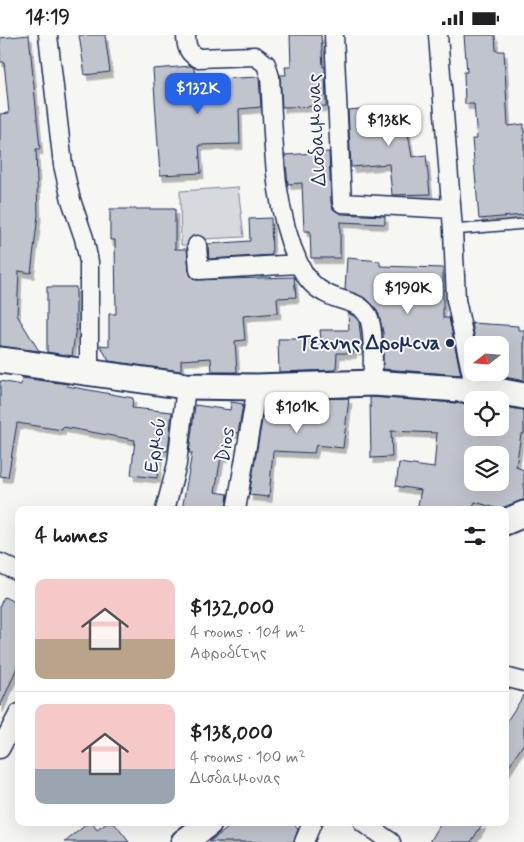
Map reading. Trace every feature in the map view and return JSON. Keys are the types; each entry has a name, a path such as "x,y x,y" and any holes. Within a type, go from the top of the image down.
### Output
{"main road":[{"path":"0,360 186,386 257,387 373,383 503,392 524,396"},
{"path":"509,520 524,514"},
{"path":"184,842 205,826"}],"street":[{"path":"48,35 63,165 89,262 89,372"},
{"path":"186,35 187,47 198,58 255,55 266,64 269,70 276,183 284,223 299,264 308,279 318,289 328,295 354,303 366,314 371,327 373,383"},
{"name":"Δισδαιμονας","path":"334,35 342,203 451,209"},
{"path":"438,35 453,230 456,300 475,390"},
{"path":"197,245 199,270 299,264"},
{"name":"Ερμού","path":"166,506 177,463 186,386"},
{"name":"Dios","path":"237,506 257,387"},
{"path":"0,563 15,570"},
{"path":"509,678 524,682"},
{"path":"0,749 15,721"},
{"path":"304,842 311,826"},
{"path":"368,826 391,842"}],"lane":[{"path":"453,230 524,224"}],"shaded area":[{"path":"238,187 244,237 202,239 202,245 181,245 180,191"}],"building":[{"path":"29,35 40,149 36,149 38,215 31,273 19,271 17,315 39,351 0,346 0,114 9,113 4,62 0,62 0,38"},
{"path":"79,35 105,35 110,72 85,75"},
{"path":"290,35 321,35 323,67 325,67 326,106 282,107 280,75 286,75 285,67 291,67"},
{"path":"464,35 495,35 496,51 504,51 508,126 524,124 524,215 479,219 472,139 477,139 474,104 465,104 464,72 467,72"},
{"path":"191,66 194,68 195,80 259,77 261,107 239,109 240,144 199,145 201,173 160,175 153,69"},
{"path":"415,105 419,125 407,127 412,157 426,155 430,194 392,195 389,164 351,167 348,110 375,108 375,113"},
{"path":"329,152 331,203 333,209 341,214 385,216 385,224 340,222 340,258 311,258 310,231 304,231 302,183 288,184 285,155"},
{"path":"110,209 175,209 175,249 187,249 189,271 195,280 294,277 296,297 277,298 278,313 243,316 245,340 235,341 237,372 212,372 211,358 181,360 181,371 109,361 100,345 109,346 109,314 116,314 115,240 110,240"},
{"path":"271,218 272,255 209,259 208,244 250,241 249,219"},
{"path":"347,258 380,261 380,266 443,268 443,318 449,318 461,375 383,369 383,332 379,315 375,307 367,299 345,290"},
{"path":"47,287 76,287 76,327 72,356 47,352"},
{"path":"348,313 359,322 362,350 354,349 353,353 337,353 336,370 279,372 278,339 321,339 320,330 349,330"},
{"path":"472,323 518,326 518,330 524,330 524,381 509,378 509,336 474,336"},
{"path":"22,378 68,384 67,386 133,398 132,408 172,412 168,451 160,450 157,478 131,475 135,440 63,427 62,430 17,423 8,477 0,476 0,381 21,385"},
{"path":"370,397 464,403 464,436 509,436 509,408 524,410 524,434 521,434 516,467 524,470 524,500 507,506 489,506 475,502 474,506 418,506 421,490 396,486 399,463 434,468 437,433 391,431 392,457 371,458"},
{"path":"349,398 343,448 316,445 314,453 273,451 269,497 249,495 265,403 311,406 311,399"},
{"path":"231,402 243,404 238,433 228,432 224,457 221,457 215,492 228,494 226,506 183,506 192,453 189,453 195,405 230,410"},
{"path":"4,597 15,602 15,672 0,707 0,605"},
{"path":"524,695 524,743 509,767 509,718"},
{"path":"84,826 94,826 97,830 103,826 116,826 129,842 65,842"},
{"path":"231,826 295,826 298,829 294,842 209,842"},
{"path":"439,826 481,826 471,842 430,842"}],"place":[{"name":"Τεχνης Δρομcνa","path":"450,343"}]}
